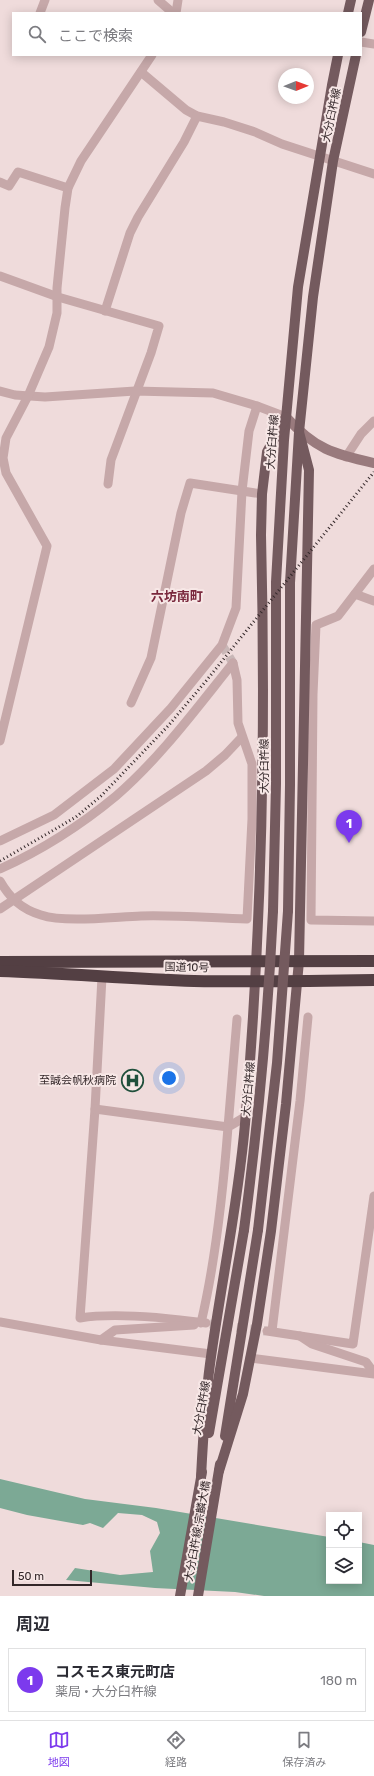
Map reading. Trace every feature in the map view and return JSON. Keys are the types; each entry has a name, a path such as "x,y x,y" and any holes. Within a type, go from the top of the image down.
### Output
{"highway":[{"name":"国道10号","path":"0,962 374,961"},
{"name":"国道10号","path":"0,971 46,972 102,977 196,981 296,982 374,980"}],"main road":[{"path":"348,12 351,0"},
{"path":"362,28 369,0"},
{"name":"大分臼杵線","path":"201,1477 244,1230 255,1148 273,911 276,784 276,582 286,417 298,287 338,56"},
{"name":"大分臼杵線","path":"219,1470 258,1230 277,1063 288,911 290,785 290,584 299,432 313,297 333,161 356,56"},
{"path":"201,1477 211,1359 232,1230 245,1117 256,981 263,796 262,494 267,452 286,417"},
{"path":"219,1470 243,1394 271,1231 286,1104 299,961 310,686 309,470 299,432"},
{"name":"大分臼杵線;宗麟大橋","path":"198,1596 219,1470"},
{"name":"大分臼杵線;宗麟大橋","path":"180,1596 201,1477"}],"street":[{"path":"40,12 45,0"},
{"path":"158,0 172,12"},
{"path":"176,12 178,0"},
{"path":"362,42 374,44"},
{"path":"0,741 47,546 6,473 3,458 6,438 28,396 49,347 57,313 59,274 68,188 81,161 151,56"},
{"path":"141,72 186,110 197,116 224,122 255,132 282,144 374,174"},
{"path":"105,311 130,233 138,217 184,142 197,116"},
{"path":"0,182 9,186 18,172 68,188"},
{"path":"0,276 58,297 159,326 151,353 110,460 108,484"},
{"path":"0,391 15,395 45,397 136,392 213,393 257,406 286,417 299,432 325,450 346,457 374,463"},
{"path":"0,841 54,815 114,769 171,708 222,645 236,608 242,491 249,432 257,406"},
{"path":"346,457 361,434 374,421"},
{"path":"132,703 151,658 181,513 190,483 262,494"},
{"path":"374,570 338,616 316,625 310,686 311,920 374,921"},
{"path":"355,594 374,602"},
{"path":"0,869 59,837 116,796 155,757 233,664 237,680 238,723 252,764 253,785 247,919 143,916 56,918 30,912 13,901 0,881"},
{"path":"0,909 206,771 225,755 242,736"},
{"path":"101,1340 115,1330 206,1323 100,1314 80,1318 95,1110 102,977"},
{"path":"308,1017 299,1108 269,1331 353,1344 374,1196"},
{"path":"201,1323 209,1289 223,1188 237,1019"},
{"path":"286,1104 299,1108"},
{"path":"95,1110 228,1128 245,1117"},
{"path":"0,1322 211,1359"},
{"path":"299,1335 312,1344 366,1362 374,1374"},
{"path":"249,1363 374,1374"}],"shaded area":[{"path":"0,1479 85,1499 156,1508 326,1536 326,1584 362,1584 362,1543 374,1545 374,1596 264,1596 235,1592 155,1588 66,1580 75,1568 120,1575 153,1572 150,1551 160,1533 157,1522 142,1515 118,1513 103,1528 90,1523 83,1525 27,1515 0,1508"}],"tunnel":[{"path":"222,645 233,663"},
{"path":"210,1324 266,1331"}],"railway":[{"path":"0,861 76,817 101,796 168,726 206,681 374,472"}],"place":[{"name":"コスモス東元町店","path":"349,843"},
{"name":"至誠会帆秋病院","path":"132,1080"}],"district":[{"name":"六坊南町","path":"177,596"}]}
